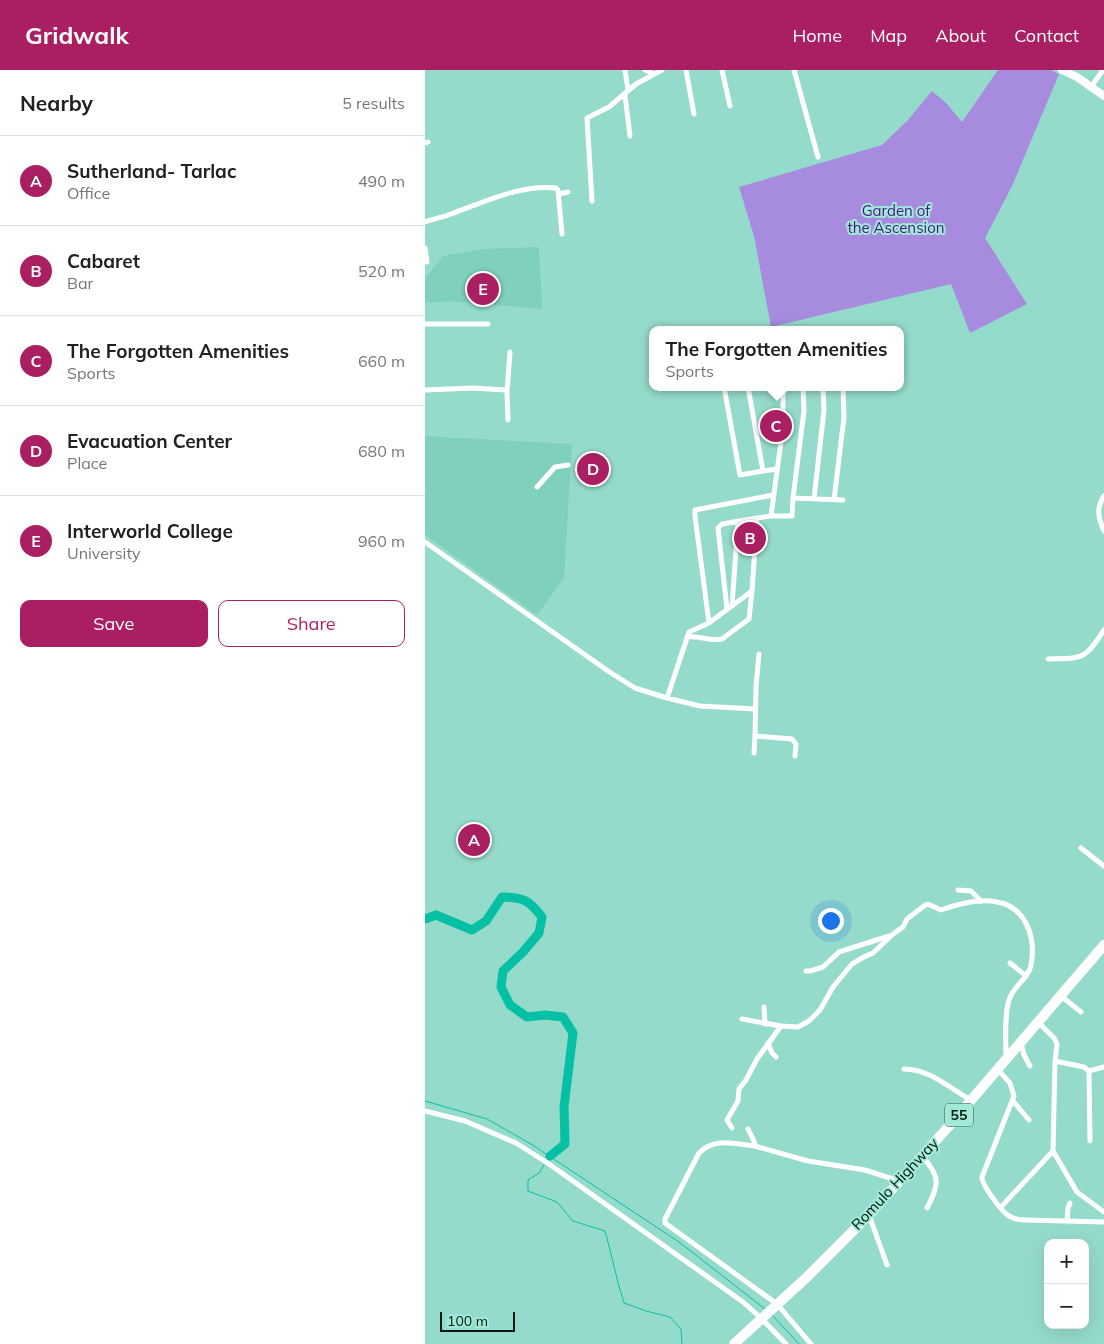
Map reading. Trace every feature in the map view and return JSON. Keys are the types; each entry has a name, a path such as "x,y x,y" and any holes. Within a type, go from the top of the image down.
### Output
{"highway":[{"name":"Romulo Highway","path":"734,1344 806,1278 869,1215 998,1070 1006,1058 1104,945"}],"street":[{"path":"625,70 630,136"},
{"path":"645,70 654,74"},
{"path":"592,201 587,118 609,107 627,92 663,70"},
{"path":"686,70 693,114"},
{"path":"722,70 730,106"},
{"path":"794,70 818,157"},
{"path":"1063,70 1104,96"},
{"path":"1091,87 1103,70"},
{"path":"425,222 491,200 532,189 556,188 559,194 562,234"},
{"path":"559,194 569,192"},
{"path":"425,248 427,262"},
{"path":"425,324 488,324"},
{"path":"508,420 509,352"},
{"path":"425,390 473,388 507,392"},
{"path":"725,391 740,475 777,469"},
{"path":"749,391 763,471"},
{"path":"771,516 783,427 783,391"},
{"path":"729,607 718,528 722,524 738,521 771,516 792,516 804,410 803,391"},
{"path":"814,499 824,410 823,391"},
{"path":"834,500 844,417 843,391"},
{"path":"537,487 555,466 568,466"},
{"path":"709,623 695,510 773,494"},
{"path":"1104,496 1098,509 1099,519 1104,531"},
{"path":"793,498 843,500"},
{"path":"687,637 700,636 721,640 748,620 750,616 757,518"},
{"path":"729,607 738,521"},
{"path":"425,542 635,688 700,706 755,709"},
{"path":"667,698 690,631 709,623 752,591"},
{"path":"700,636 702,627"},
{"path":"1048,659 1081,657 1089,651 1104,630"},
{"path":"753,753 759,654"},
{"path":"755,736 792,739 796,744 795,756"},
{"path":"1081,848 1104,866"},
{"path":"958,890 971,891 981,902"},
{"path":"742,1019 765,1024 798,1027 809,1021 820,1010 833,987 853,964 873,953 903,927 907,919 924,906 930,904 941,910 956,905 998,902 1009,906 1021,915 1028,926 1033,945 1031,967 1015,988 1008,1002 1006,1058"},
{"path":"807,971 823,967 839,952 892,935"},
{"path":"1010,963 1025,976"},
{"path":"1060,995 1081,1012"},
{"path":"764,1007 765,1024"},
{"path":"1037,1022 1056,1041 1053,1151 1077,1192 1104,1212"},
{"path":"732,1128 727,1120 738,1100 739,1089 750,1074 757,1059 781,1026"},
{"path":"1021,1042 1024,1055 1030,1066"},
{"path":"769,1043 776,1057"},
{"path":"1055,1061 1084,1067 1089,1071"},
{"path":"1089,1071 1104,1067"},
{"path":"904,1069 923,1071 971,1101"},
{"path":"998,1070 1010,1083 1013,1090 1013,1101 982,1181 1007,1215 1014,1218 1067,1222 1104,1222"},
{"path":"1089,1071 1090,1141"},
{"path":"1013,1101 1029,1120"},
{"path":"425,1111 465,1121 504,1137 549,1164 743,1302 762,1317 786,1344"},
{"path":"748,1128 755,1146"},
{"path":"811,1344 776,1305 665,1223 665,1219 699,1153 711,1144 718,1142 755,1146 807,1161 865,1170 899,1181"},
{"path":"1001,1207 1053,1151"},
{"path":"922,1156 932,1168 936,1176 937,1185 927,1208"},
{"path":"1067,1222 1070,1203"},
{"path":"869,1215 887,1265"}],"shaded area":[{"path":"539,247 542,309 449,301 425,303 425,278 443,256 482,249"},
{"path":"425,436 572,444 564,578 537,615 425,535"}],"green space":[{"name":"Garden of the Ascension","path":"998,70 1051,70 1059,74 1012,186 985,238 1027,304 970,333 951,284 771,326 754,236 739,187 882,145 908,120 932,91 946,103 962,122"}],"waterway":[{"path":"425,919 436,915 472,930 486,921 502,897 525,901 542,917 539,933 503,971 501,987 510,1005 527,1017 545,1015 563,1017 573,1033 564,1107 565,1144 550,1156"},
{"path":"425,1101 487,1119 531,1144 679,1242 765,1309"},
{"path":"544,1165 539,1173 528,1180 528,1191 557,1202 573,1221 605,1231 624,1303 670,1317 681,1329 682,1344"},
{"path":"772,1315 799,1344"}],"place":[{"name":"Interworld College","path":"483,289"},
{"name":"The Forgotten Amenities","path":"776,426"},
{"name":"Evacuation Center","path":"593,469"},
{"name":"Cabaret","path":"750,538"},
{"name":"Sutherland- Tarlac","path":"474,840"}]}
